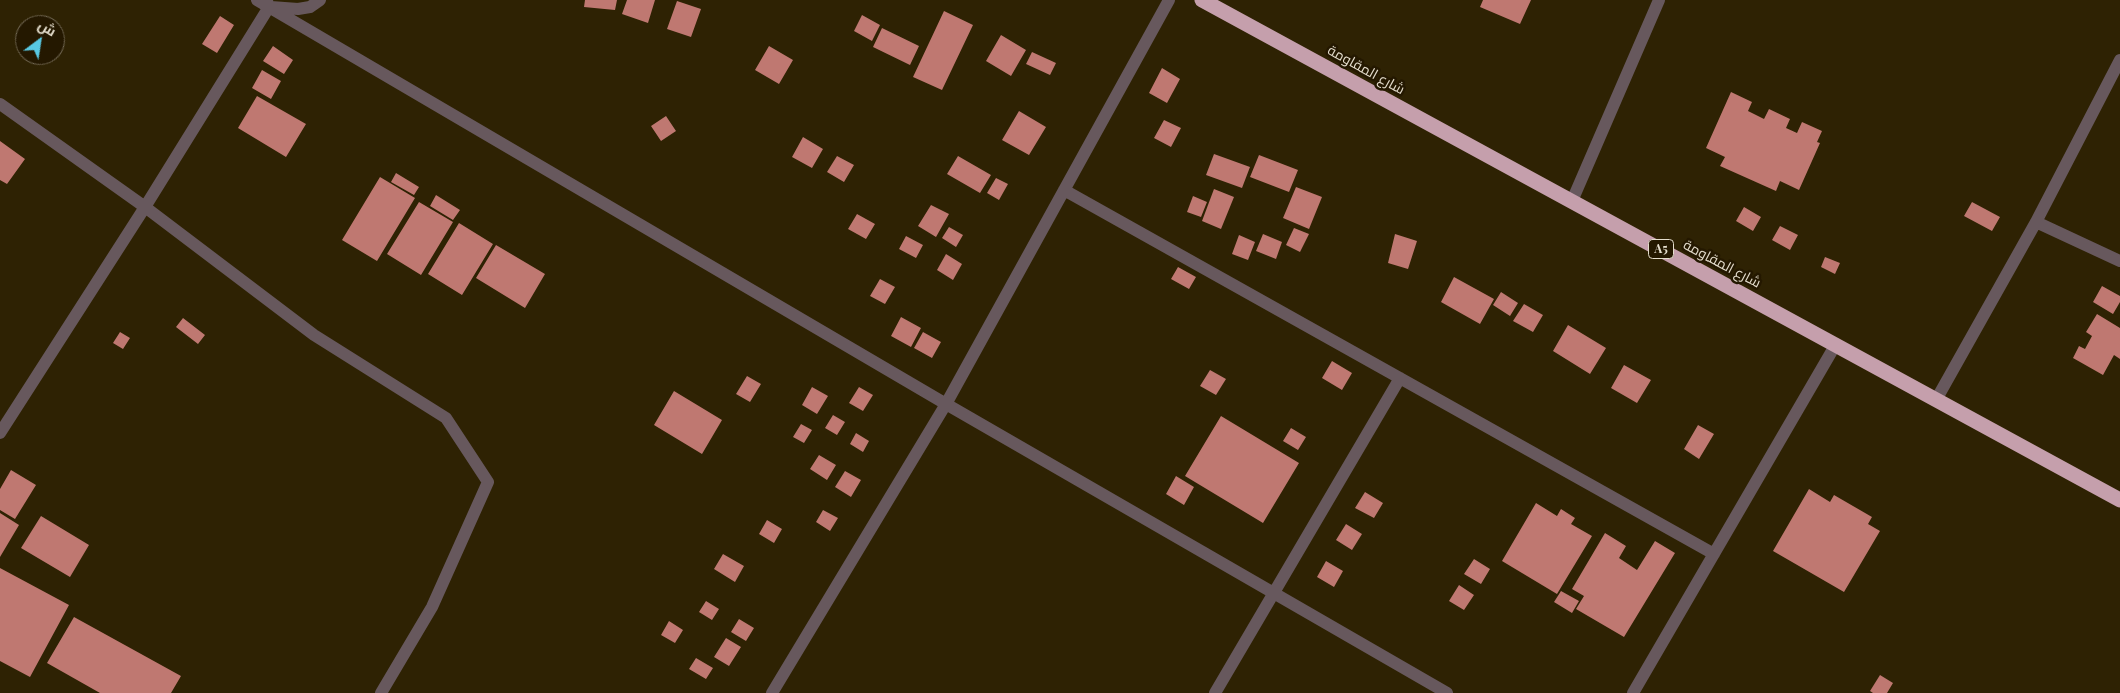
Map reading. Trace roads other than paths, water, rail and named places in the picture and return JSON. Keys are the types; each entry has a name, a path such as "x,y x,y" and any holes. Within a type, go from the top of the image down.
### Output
{"highway":[{"name":"شارع المقاومة","path":"1202,0 2120,500"}],"street":[{"path":"257,0 298,9 310,8 320,0"},
{"path":"772,693 946,404 1169,0"},
{"path":"1572,201 1659,0"},
{"path":"0,433 145,207 268,3"},
{"path":"268,3 946,404 1447,693"},
{"path":"1936,400 2036,222 2120,60"},
{"path":"0,104 145,207 314,335 446,418 488,482 432,607 381,693"},
{"path":"1064,190 1714,554"},
{"path":"2036,222 2120,261"},
{"path":"1633,693 1836,344"},
{"path":"1215,693 1275,594 1400,378"}]}
